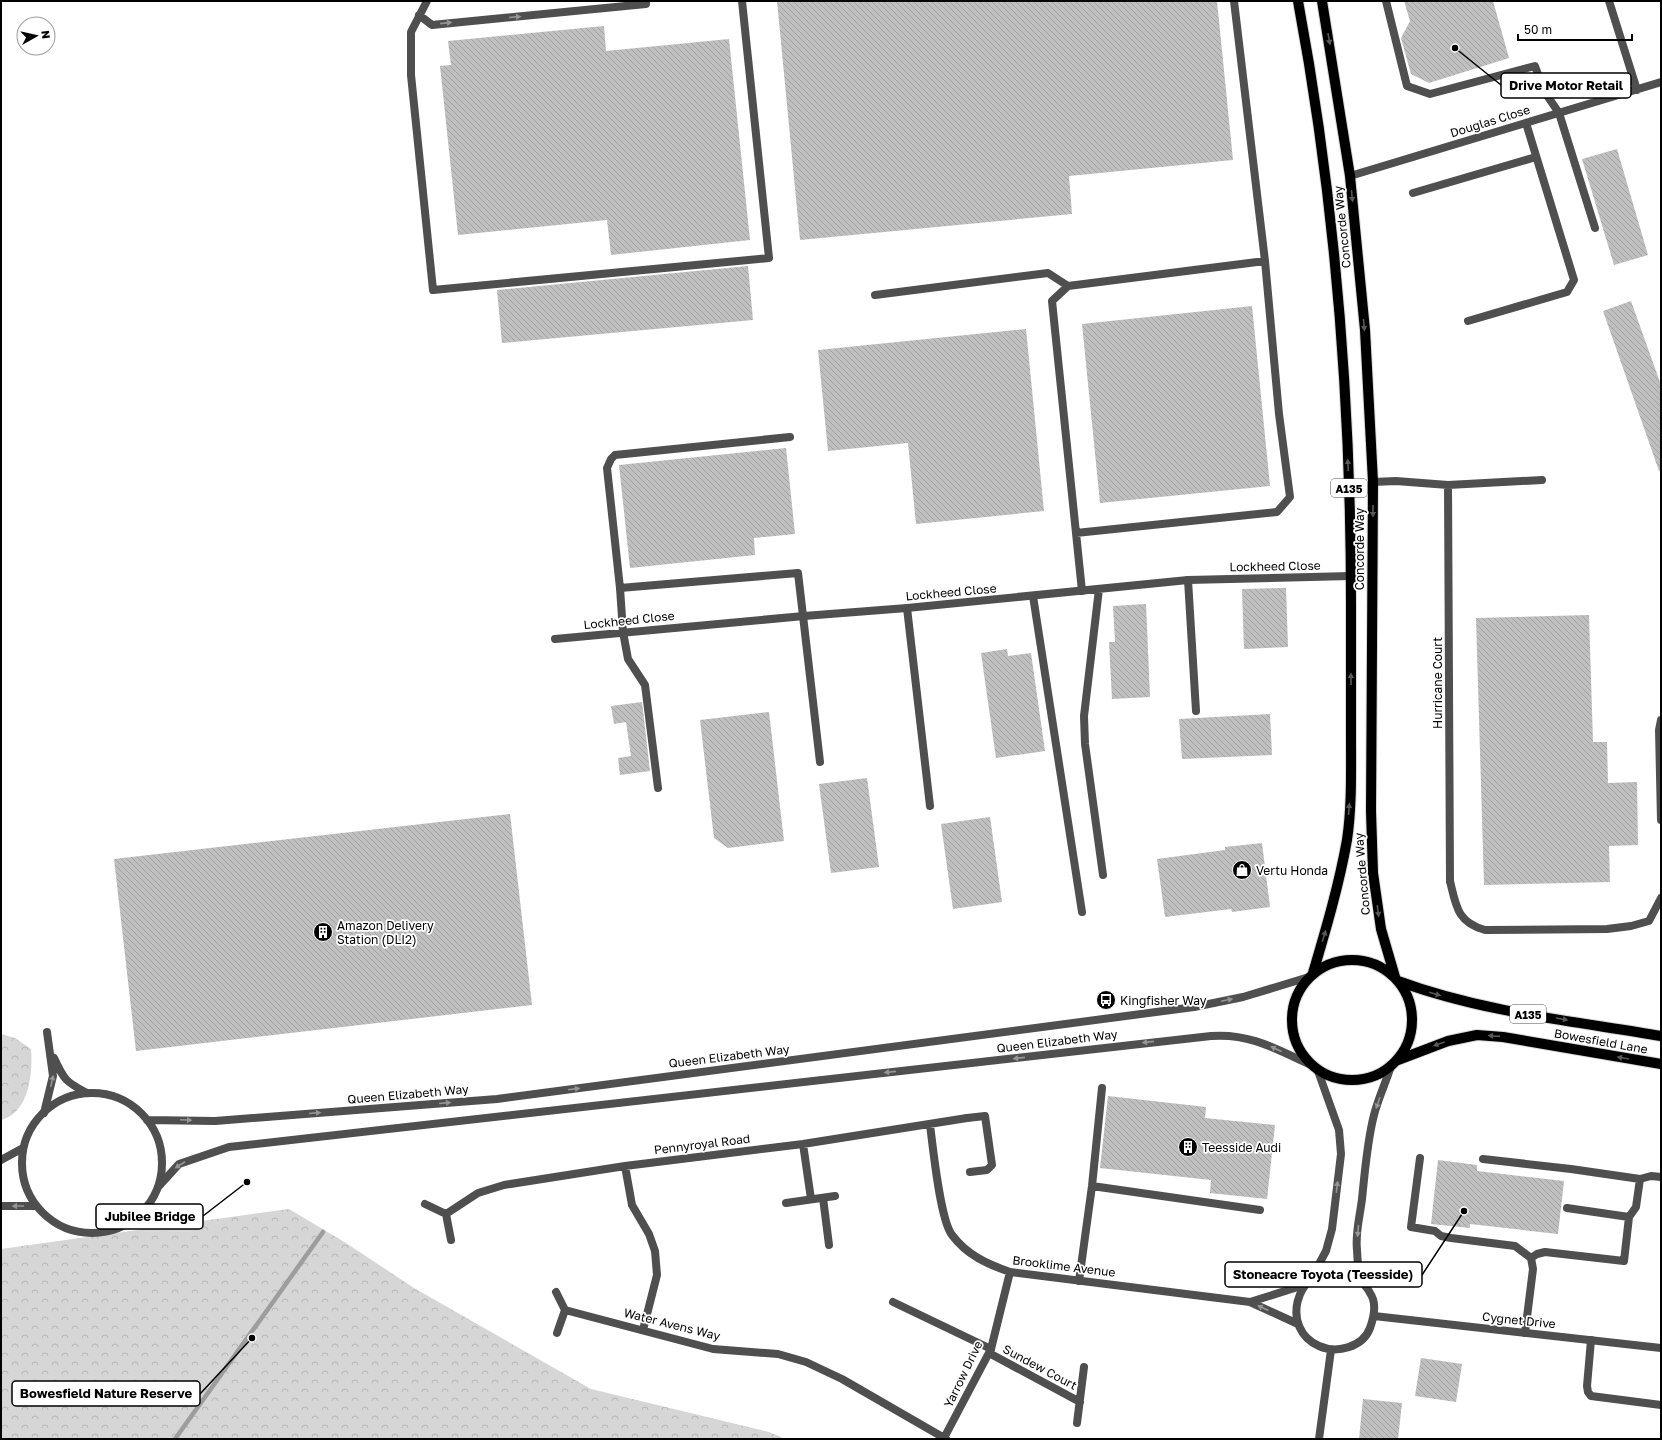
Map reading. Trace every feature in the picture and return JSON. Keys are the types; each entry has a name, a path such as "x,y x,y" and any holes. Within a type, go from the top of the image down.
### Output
{"main road":[{"name":"Concorde Way","path":"1298,1 1307,48 1326,183 1340,334 1349,484 1351,576 1351,781 1347,838 1335,899 1311,975"},
{"name":"Concorde Way","path":"1322,1 1350,176 1365,330 1373,482 1371,791 1373,873 1381,930 1396,979"},
{"name":"A135","path":"1362,960 1382,967 1396,979 1407,995 1412,1015 1410,1036 1406,1047 1394,1064 1377,1075 1359,1080 1340,1080 1315,1068 1297,1046 1291,1025 1292,1010 1296,997 1311,975 1332,962 1362,960"},
{"name":"Bowesfield Lane","path":"1396,979 1429,992 1474,1004 1661,1036"},
{"name":"Bowesfield Lane","path":"1394,1064 1448,1041 1477,1035 1503,1037 1661,1064"}],"street":[{"path":"427,1 411,32 411,75 433,290 769,258 742,1"},
{"path":"419,16 432,25 646,4 646,1"},
{"path":"1076,533 1278,512 1290,497 1279,414 1265,261 1234,1"},
{"path":"1386,1 1407,86 1430,94 1534,66 1544,91 1559,113 1595,228"},
{"path":"1609,1 1637,90"},
{"name":"Douglas Close","path":"1350,176 1661,82"},
{"path":"1468,322 1567,292 1574,280 1526,123"},
{"path":"1413,193 1536,158"},
{"path":"1082,591 1052,301 1068,286 1265,261"},
{"path":"875,295 1048,273 1068,286"},
{"path":"658,788 644,685 628,659 623,632 620,588 607,468 611,459 615,455 790,437"},
{"path":"1373,482 1396,481 1448,485 1542,480"},
{"name":"Hurricane Court","path":"1448,485 1450,881 1457,908 1470,926 1485,930 1607,929 1631,926 1649,920 1661,898"},
{"path":"620,588 798,573 820,762"},
{"name":"Lockheed Close","path":"554,639 907,608 1188,580 1351,576"},
{"path":"1188,580 1196,711"},
{"path":"1099,589 1084,716 1085,744 1103,875"},
{"path":"1033,596 1082,912"},
{"path":"907,608 930,806"},
{"path":"1661,720 1659,730 1661,820"},
{"name":"Queen Elizabeth Way","path":"147,1120 215,1121 497,1099 1194,1007 1243,997 1311,975"},
{"path":"44,1113 53,1076 47,1032"},
{"name":"Queen Elizabeth Way","path":"158,1187 179,1164 229,1147 1211,1036 1225,1035 1256,1040 1315,1068"},
{"path":"50,1050 62,1075 68,1083 87,1093"},
{"path":"1315,1068 1339,1130 1341,1154 1332,1229 1326,1251 1312,1277 1304,1285 1296,1305 1298,1324 1310,1341 1331,1350 1345,1348 1362,1340 1370,1330 1374,1316 1374,1303 1371,1294 1362,1281 1356,1250 1368,1146 1374,1114 1394,1064"},
{"path":"1079,1281 1092,1186 1102,1088"},
{"path":"87,1093 112,1096 137,1110 147,1120 154,1132 162,1159 158,1187 144,1211 133,1220 109,1232 89,1233 68,1230 56,1224 36,1206 24,1182 22,1169 24,1148 30,1129 44,1113 59,1101 71,1096 87,1093"},
{"name":"Pennyroyal Road","path":"446,1214 478,1193 504,1185 626,1166 803,1144 985,1116 992,1165 987,1170 970,1172"},
{"name":"Brooklime Avenue","path":"930,1124 942,1207 950,1234 968,1253 990,1265 1010,1272 1250,1302"},
{"path":"803,1144 811,1199"},
{"path":"1,1160 24,1148"},
{"path":"1420,1158 1411,1227 1435,1230 1441,1236 1451,1238 1515,1246 1531,1258 1533,1269 1525,1332"},
{"path":"1483,1159 1640,1179 1651,1176 1661,1177"},
{"path":"626,1166 632,1205 649,1234 655,1251 657,1275 643,1330"},
{"path":"1531,1258 1537,1254 1545,1252 1624,1261 1629,1217 1636,1207 1640,1179"},
{"path":"1092,1186 1260,1210"},
{"path":"786,1204 835,1196"},
{"path":"823,1198 830,1244"},
{"path":"425,1204 446,1214 451,1240"},
{"path":"1,1206 36,1206"},
{"path":"1567,1208 1629,1217"},
{"path":"1312,1277 1323,1272 1339,1270 1362,1281"},
{"name":"Yarrow Drive","path":"945,1438 990,1351 1010,1272"},
{"path":"1250,1302 1304,1285"},
{"path":"556,1292 565,1310 557,1333"},
{"name":"Sundew Court","path":"893,1302 990,1351 1080,1402"},
{"path":"1250,1302 1298,1324"},
{"name":"Water Avens Way","path":"565,1310 713,1349 778,1354 806,1362 842,1379 945,1438"},
{"name":"Cygnet Drive","path":"1374,1316 1661,1348"},
{"path":"1591,1340 1587,1386 1588,1392 1591,1396 1661,1405"},
{"path":"1319,1439 1331,1350"},
{"path":"1077,1422 1084,1367"}],"green space":[{"path":"1,1034 15,1038 31,1049 31,1069 30,1080 23,1101 18,1109 10,1116 1,1120"},
{"path":"289,1209 346,1243 414,1288 591,1389 769,1432 785,1439 1,1439 1,1249"}],"building":[{"path":"777,1 1217,1 1233,160 1069,176 1072,214 800,240"},
{"path":"1404,1 1493,1 1509,58 1429,83 1411,74 1401,38 1410,21"},
{"path":"604,26 606,51 729,39 750,240 611,255 607,220 458,235 440,66 451,65 448,41"},
{"path":"1617,149 1648,255 1614,265 1582,159"},
{"path":"748,266 753,320 502,343 497,290"},
{"path":"1631,301 1661,385 1661,471 1659,471 1603,311"},
{"path":"1252,306 1270,486 1100,503 1082,324"},
{"path":"1026,329 1044,511 916,524 908,443 828,451 818,350"},
{"path":"786,448 795,534 754,538 755,555 630,568 619,465"},
{"path":"1286,588 1288,647 1244,649 1242,589"},
{"path":"1146,604 1150,697 1112,699 1109,642 1115,642 1113,606"},
{"path":"1589,615 1593,742 1607,742 1608,783 1637,782 1638,845 1609,846 1610,882 1484,885 1476,618"},
{"path":"1007,649 1008,656 1031,653 1045,751 996,758 981,653"},
{"path":"642,702 650,771 620,775 618,758 631,756 626,722 614,724 611,706"},
{"path":"769,712 784,841 728,848 714,838 700,720"},
{"path":"1270,714 1272,755 1182,759 1179,719"},
{"path":"867,778 879,867 831,873 819,784"},
{"name":"Amazon Delivery Station (DLI2)","path":"510,814 532,1005 136,1051 114,859"},
{"path":"990,817 1002,902 953,909 941,824"},
{"path":"1262,843 1270,907 1232,912 1231,909 1165,917 1157,859 1225,850 1225,847"},
{"name":"Teesside Audi","path":"1108,1096 1206,1107 1205,1118 1275,1125 1267,1199 1210,1193 1211,1180 1100,1168"},
{"path":"1438,1160 1477,1165 1477,1171 1564,1181 1558,1234 1470,1224 1470,1228 1431,1224"},
{"path":"1421,1358 1462,1364 1456,1402 1415,1396"},
{"path":"1363,1399 1402,1403 1398,1439 1359,1439"}],"waterway":[{"path":"175,1439 323,1232"}],"place":[{"name":"Drive Motor Retail","path":"1455,48"},
{"name":"Vertu Honda","path":"1242,870"},
{"name":"Amazon Delivery Station (DLI2)","path":"323,932"},
{"name":"Kingfisher Way","path":"1106,1000"},
{"name":"Teesside Audi","path":"1188,1147"},
{"name":"Jubilee Bridge","path":"247,1182"},
{"name":"Stoneacre Toyota (Teesside)","path":"1464,1211"},
{"name":"Bowesfield Nature Reserve","path":"252,1338"}]}
